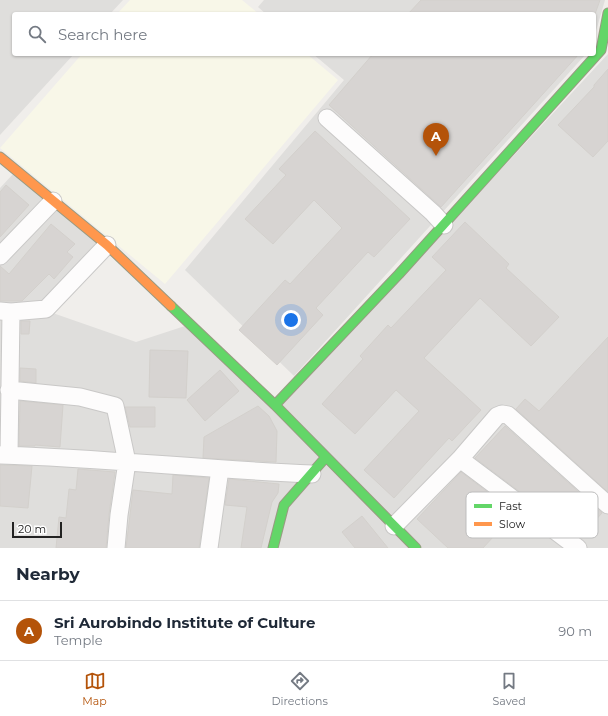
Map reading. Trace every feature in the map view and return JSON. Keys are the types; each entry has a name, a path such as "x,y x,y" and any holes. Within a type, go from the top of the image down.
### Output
{"street":[{"path":"275,405 341,337 604,49 608,13"},
{"path":"327,118 433,213 444,225"},
{"path":"0,157 107,245 275,405 416,548"},
{"path":"0,256 53,201"},
{"path":"107,245 46,309 5,311 9,390 5,455 44,456 312,474"},
{"path":"9,390 80,397 115,406 127,462 119,515 116,548"},
{"path":"394,526 460,459 497,416 502,414 508,415 594,492"},
{"path":"273,548 284,505 326,457"},
{"path":"460,459 504,492"},
{"path":"209,548 220,469"},
{"path":"598,496 608,505"},
{"path":"565,538 578,548"}],"shaded area":[{"path":"0,0 123,0 112,12 12,12 12,56 72,56 0,135"},
{"path":"130,0 242,0 257,12 119,12"},
{"path":"264,0 605,0 596,31 596,12 264,12 258,7"},
{"path":"608,54 608,548 422,548 282,405"},
{"path":"80,56 309,56 338,80 165,284 0,148"},
{"path":"315,56 584,56 294,376 185,270 344,80"},
{"path":"14,173 100,243 47,311 136,342 188,325 320,457 309,469 0,451 0,188"},
{"path":"0,461 305,475 269,548 0,548"},
{"path":"325,464 411,548 277,548 287,505"}],"building":[{"path":"421,0 600,0 596,12 410,12"},
{"path":"371,56 577,56 441,207 329,105"},
{"path":"608,69 608,141 593,157 558,125 594,87 594,85"},
{"path":"315,131 410,219 374,257 368,252 316,308 323,315 277,365 239,330 285,280 290,284 342,228 314,200 273,244 245,219 286,175 279,169"},
{"path":"6,185 29,205 0,237 0,192"},
{"path":"465,222 509,264 506,268 559,317 531,346 480,298 424,358 481,410 452,441 449,438 394,498 364,470 419,411 396,390 355,434 322,404 363,359 360,356 388,325 391,328 446,270 432,257"},
{"path":"51,224 75,244 67,252 73,257 54,279 49,274 22,301 0,301 0,266 9,274"},
{"path":"21,321 30,321 29,334 21,334"},
{"path":"608,337 608,492 516,409 525,399 539,411"},
{"path":"150,350 188,351 186,398 149,397"},
{"path":"20,368 36,369 36,383 20,381"},
{"path":"220,370 239,391 205,421 187,400"},
{"path":"20,401 63,405 60,447 35,445 19,446"},
{"path":"258,406 269,416 277,431 276,462 203,458 204,437"},
{"path":"125,407 155,407 155,427 130,427"},
{"path":"505,426 579,492 520,492 475,458"},
{"path":"0,465 32,466 28,508 0,506"},
{"path":"78,469 115,472 106,548 56,548 59,517 66,518 69,489 76,490"},
{"path":"461,472 487,492 466,492 466,538 492,538 483,548 448,548 417,519"},
{"path":"173,475 209,478 199,548 126,548 133,490 172,494"},
{"path":"229,479 279,484 278,493 272,502 261,548 241,548 247,507 225,505"},
{"path":"598,509 602,513 598,517"},
{"path":"362,516 388,548 355,548 342,532"}],"traffic: fast":[{"path":"596,56 601,50 608,13"},
{"path":"275,405 399,274 596,56"},
{"path":"171,306 275,405 416,548"},
{"path":"273,548 284,505 326,457"}],"traffic: slow":[{"path":"0,157 107,245 171,306"}],"place":[{"name":"Sri Aurobindo Institute of Culture","path":"436,156"}]}
